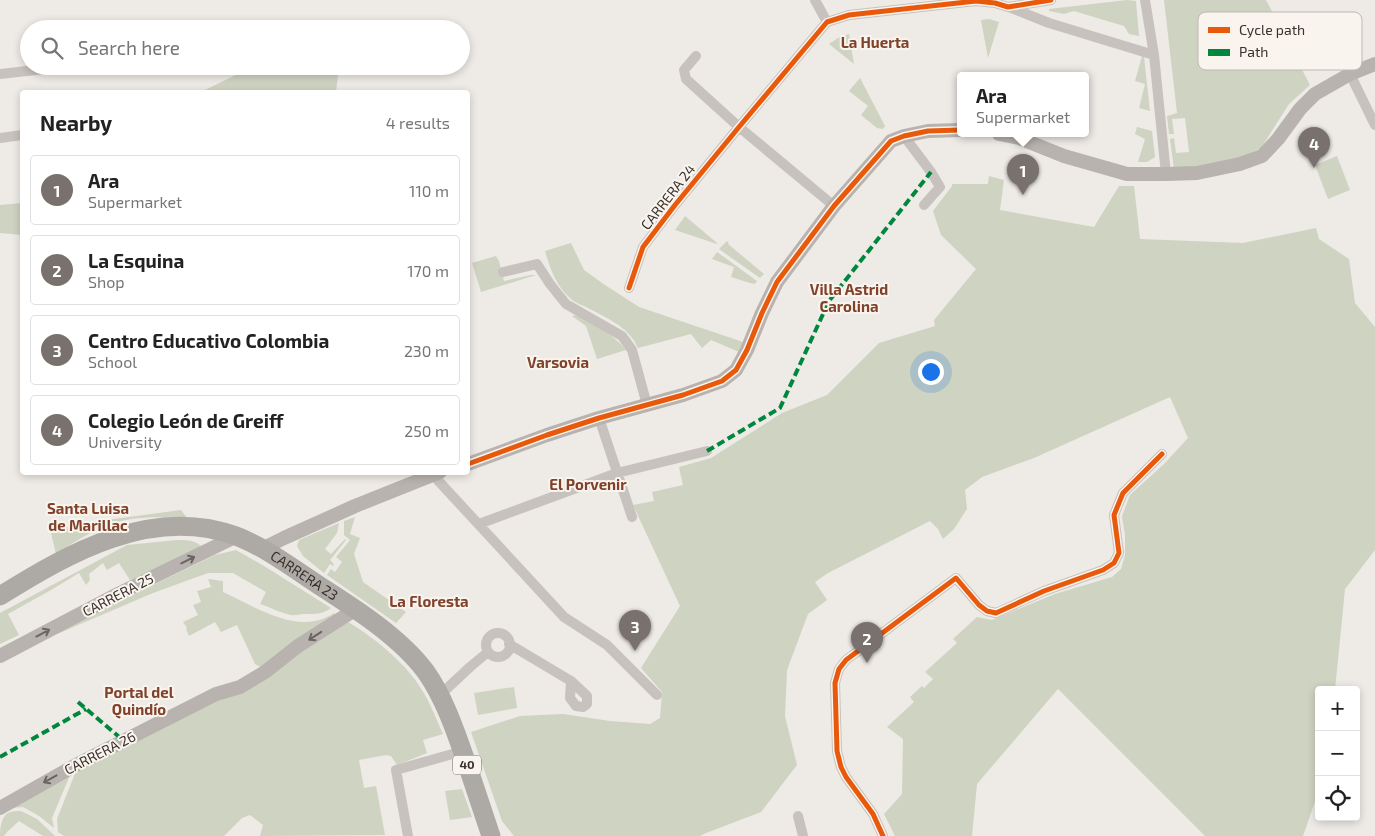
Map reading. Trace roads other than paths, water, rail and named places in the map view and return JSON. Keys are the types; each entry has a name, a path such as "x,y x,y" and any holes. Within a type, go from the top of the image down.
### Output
{"highway":[{"name":"CARRERA 23","path":"0,596 71,555 94,544 127,533 175,527 200,527 237,536 262,549 356,609 406,648 426,671 440,695 457,734 491,836"}],"street":[{"path":"815,0 827,22 850,15 976,1 994,2 1049,23 1154,55"},
{"path":"1008,7 1051,0"},
{"path":"1145,0 1154,55 1166,174"},
{"name":"CARRERA 24","path":"629,288 643,247 675,205 827,22"},
{"path":"696,56 684,70 686,80 834,206"},
{"path":"1362,69 1375,64"},
{"path":"1014,137 1064,156 1127,174 1197,173 1240,164 1262,156 1278,139 1300,109 1315,94 1360,70"},
{"path":"0,74 20,72"},
{"path":"1350,74 1375,125"},
{"path":"470,463 599,418 684,395 722,381 736,370 747,350 777,282 834,206 891,141 928,131 957,130"},
{"path":"0,138 20,135"},
{"path":"904,136 940,187 924,205"},
{"path":"503,272 537,264 566,304 622,336 632,350 647,405"},
{"path":"599,418 632,517"},
{"path":"479,524 617,473 707,451"},
{"path":"883,836 873,814 841,767 838,751 835,683 839,669 846,660 956,578 979,605 987,611 996,612 1114,564 1118,553 1114,515 1123,493 1162,454"},
{"path":"262,549 355,506 434,475"},
{"path":"438,475 479,524 564,617 607,645 658,694"},
{"name":"CARRERA 25","path":"0,656 118,594 237,536"},
{"name":"CARRERA 26","path":"0,808 76,765 216,694 240,687 265,672 298,646 356,609"},
{"path":"510,644 508,652 502,656 494,657 488,652 486,644 488,638 493,634 503,635 510,644 571,681"},
{"path":"440,695 488,652"},
{"path":"408,836 396,770 463,751"},
{"path":"798,816 804,836"}],"place":[{"name":"Colegio León de Greiff","path":"1314,168"},
{"name":"Ara","path":"1023,195"},
{"name":"Centro Educativo Colombia","path":"635,651"},
{"name":"La Esquina","path":"867,663"}],"district":[{"name":"La Huerta","path":"875,43"},
{"name":"Villa Astrid Carolina","path":"849,298"},
{"name":"Varsovia","path":"558,363"},
{"name":"El Porvenir","path":"588,485"},
{"name":"Santa Luisa de Marillac","path":"88,518"},
{"name":"La Floresta","path":"429,602"},
{"name":"Portal del Quindío","path":"139,702"}]}
